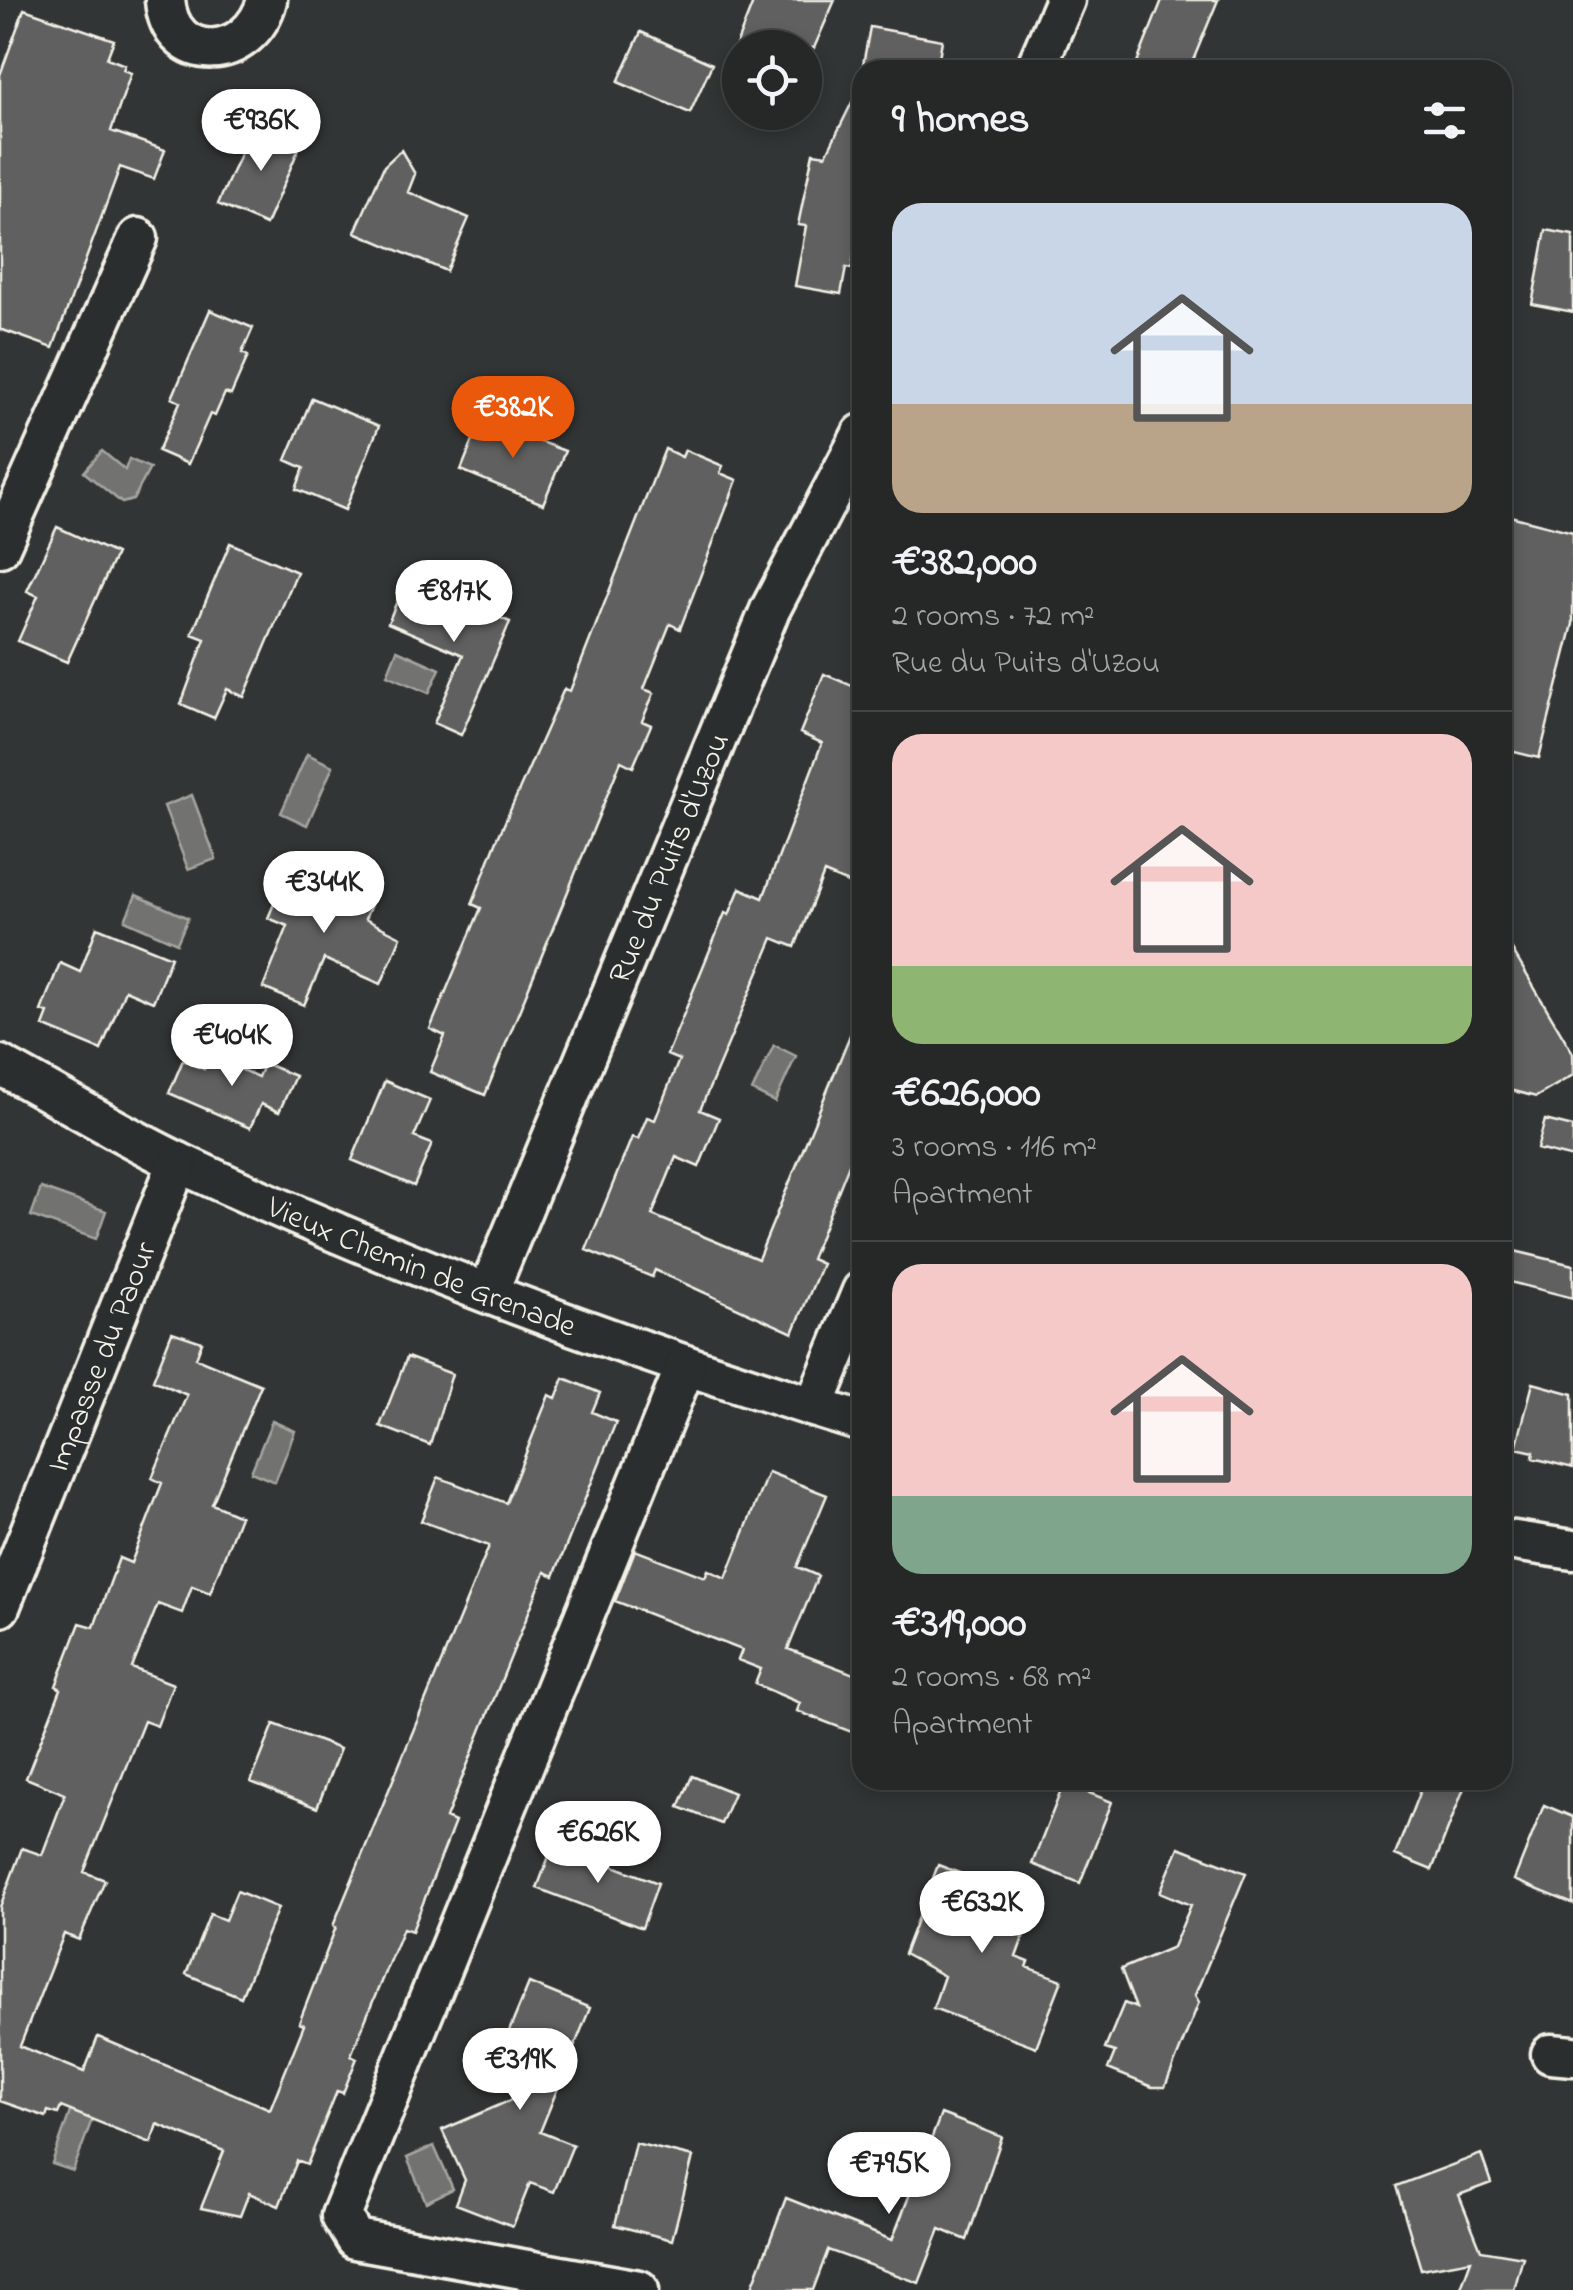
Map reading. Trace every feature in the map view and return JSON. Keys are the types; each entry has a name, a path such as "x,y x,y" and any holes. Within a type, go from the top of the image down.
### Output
{"street":[{"path":"164,0 166,13 179,35 198,46 216,50 238,44 259,26 267,0"},
{"path":"1039,60 1065,0"},
{"path":"0,547 138,238"},
{"name":"Rue du Puits d'Uzou","path":"489,1290 770,610 852,453"},
{"name":"Vieux Chemin de Grenade","path":"0,1065 178,1162 489,1290 686,1365 852,1419"},
{"name":"Impasse du Paour","path":"0,1608 178,1162"},
{"path":"814,1407 852,1316"},
{"path":"639,2290 355,2239 341,2216 686,1365"},
{"path":"1512,1541 1573,1550"}],"shaded area":[{"path":"102,451 125,470 129,459 150,468 133,500 122,503 84,472"},
{"path":"397,650 440,669 429,693 387,675"},
{"path":"307,754 333,766 307,825 281,813"},
{"path":"192,795 216,859 188,869 164,806"},
{"path":"136,895 188,918 177,943 125,920"},
{"path":"774,1045 796,1056 775,1102 752,1091"},
{"path":"41,1188 106,1211 96,1239 31,1216"},
{"path":"272,1421 295,1431 275,1482 251,1472"},
{"path":"71,2109 93,2117 73,2171 52,2164"},
{"path":"434,2146 453,2189 426,2202 407,2158"}],"building":[{"path":"754,0 835,0 822,30 742,30"},
{"path":"1162,0 1218,0 1193,60 1138,60"},
{"path":"24,9 114,40 107,58 125,65 123,70 131,73 111,131 165,150 154,179 120,167 53,348 0,329 0,75"},
{"path":"870,27 942,40 939,60 864,60"},
{"path":"641,32 712,64 690,113 618,82"},
{"path":"852,102 852,269 846,268 841,294 795,286 806,226 798,225 813,153 826,155"},
{"path":"270,124 303,139 266,225 218,204 249,134 262,139"},
{"path":"401,150 415,174 408,192 469,218 446,271 355,232 384,166"},
{"path":"1546,230 1573,235 1573,312 1532,304"},
{"path":"210,310 253,328 242,353 248,356 231,395 225,393 215,416 210,414 188,464 158,451 180,402 172,398"},
{"path":"312,398 379,426 345,510 296,489 304,468 286,460"},
{"path":"481,420 565,451 543,504 461,470"},
{"path":"665,449 682,457 685,450 723,466 720,473 737,480 680,629 670,624 644,689 654,693 642,721 651,725 633,767 621,761 485,1095 430,1072 445,1036 430,1029 481,908 472,904 497,840 564,689 570,691"},
{"path":"1512,517 1573,532 1573,624 1539,758 1512,751"},
{"path":"57,527 116,554 67,662 18,641 38,596 27,591"},
{"path":"230,543 297,572 244,697 227,689 214,718 181,704 205,639 192,634"},
{"path":"404,584 441,600 444,594 510,622 461,735 434,723 463,655 388,623"},
{"path":"824,674 852,686 852,885 824,873 795,947 773,938 700,1110 719,1118 699,1167 676,1157 652,1215 758,1259 852,1030 852,1157 811,1259 822,1264 793,1333 655,1270 652,1277 586,1250 632,1137 638,1139 647,1117 655,1120 679,1060 667,1055 725,913 729,915 740,888 763,898 822,743 800,733"},
{"path":"289,868 372,902 365,919 401,937 381,984 324,959 304,1005 263,988 288,926 268,918"},
{"path":"97,927 171,957 153,1002 125,990 101,1050 43,1026 48,1013 41,1011 60,963 80,972"},
{"path":"1512,950 1573,1053 1573,1075 1536,1097 1512,1091"},
{"path":"210,1056 258,1077 264,1063 295,1076 279,1112 261,1104 250,1128 169,1093 183,1060 204,1069"},
{"path":"385,1081 430,1100 414,1137 432,1144 414,1186 352,1160"},
{"path":"1545,1120 1573,1127 1573,1158 1537,1149"},
{"path":"1512,1250 1573,1265 1573,1298 1512,1283"},
{"path":"172,1332 202,1342 196,1358 261,1385 212,1504 240,1516 210,1593 192,1586 182,1613 158,1604 132,1668 173,1684 157,1726 144,1721 84,1872 105,1880 79,1940 64,1934 20,2046 84,2072 98,2037 270,2109 304,2025 299,2023 336,1927 333,1926 489,1546 421,1521 438,1477 506,1503 549,1395 556,1398 564,1378 600,1393 592,1412 616,1422 554,1576 545,1572 446,1818 455,1822 412,1931 403,1928 351,2055 357,2058 343,2093 337,2091 307,2165 297,2161 279,2206 249,2193 240,2216 201,2208 224,2151 157,2124 151,2143 61,2107 58,2114 48,2111 46,2117 0,2101 0,1907 22,1848 42,1855 65,1794 26,1778 61,1689 56,1686 80,1623 94,1627 119,1558 131,1563 162,1483 152,1478 187,1395 153,1380"},
{"path":"407,1357 452,1374 430,1445 380,1426"},
{"path":"1533,1383 1573,1394 1573,1468 1533,1458 1534,1452 1516,1448"},
{"path":"768,1472 827,1495 797,1567 818,1576 788,1649 852,1673 852,1732 797,1711 800,1703 755,1684 761,1669 738,1660 742,1650 615,1601 635,1550 705,1577 708,1570 726,1578"},
{"path":"274,1724 340,1749 317,1808 251,1782"},
{"path":"692,1776 734,1793 721,1824 679,1807"},
{"path":"1061,1790 1082,1790 1112,1802 1080,1883 1032,1864"},
{"path":"1420,1790 1463,1790 1432,1870 1395,1855"},
{"path":"1544,1805 1573,1817 1573,1904 1514,1880"},
{"path":"554,1843 658,1883 642,1928 537,1888"},
{"path":"1179,1847 1246,1873 1195,1995 1199,2002 1165,2087 1152,2087 1108,2069 1115,2052 1105,2049 1124,2003 1136,2008 1121,1969 1173,1947 1191,1905 1160,1892"},
{"path":"938,1865 1036,1902 1016,1957 1029,1962 1027,1967 1062,1980 1036,2047 933,2008 944,1976 904,1954"},
{"path":"237,1891 278,1908 241,1997 186,1974 210,1914 225,1920"},
{"path":"529,1983 590,2008 540,2132 573,2145 554,2192 530,2183 513,2226 456,2204 465,2180 442,2130 555,2081 498,2058"},
{"path":"941,2114 1002,2137 967,2240 940,2229 919,2283 828,2250 813,2290 751,2290 786,2198 892,2240"},
{"path":"635,2143 693,2157 672,2240 615,2225"},
{"path":"1481,2154 1491,2183 1459,2195 1481,2250 1523,2257 1514,2290 1460,2290 1471,2260 1421,2269 1396,2186"}]}
